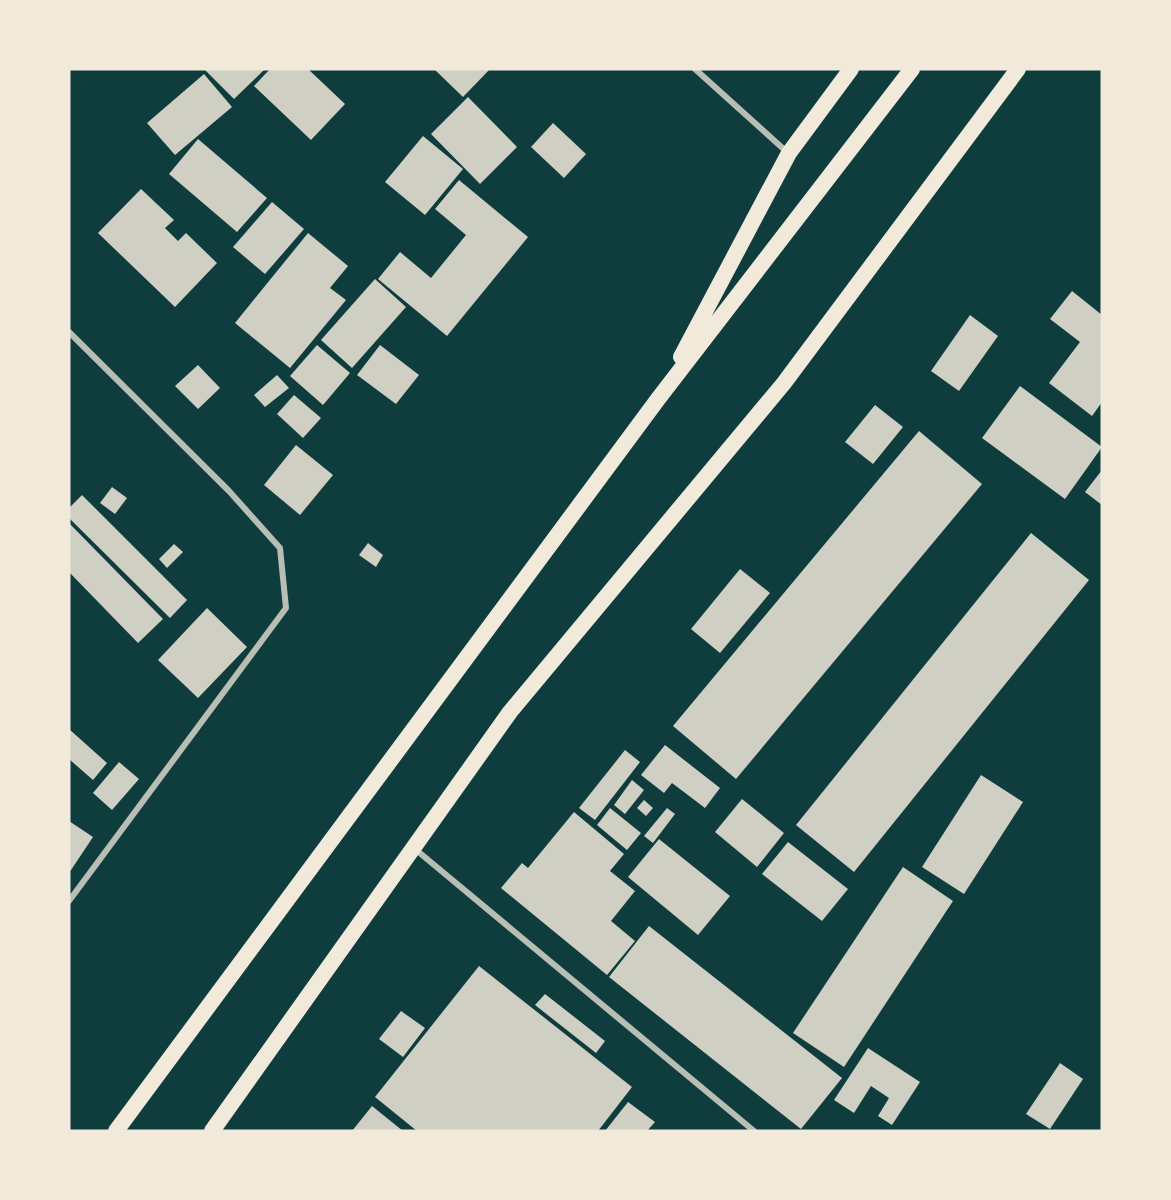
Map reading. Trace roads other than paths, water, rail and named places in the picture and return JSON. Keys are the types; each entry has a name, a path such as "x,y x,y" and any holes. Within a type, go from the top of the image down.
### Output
{"highway":[{"path":"658,399 789,153 851,69"},
{"path":"117,1131 658,399 912,69"},
{"path":"212,1131 415,849 510,712 783,383 1018,69"}],"street":[{"path":"695,69 789,153"},
{"path":"69,332 229,491 279,548 286,608 69,901"},
{"path":"415,849 754,1131"}]}
